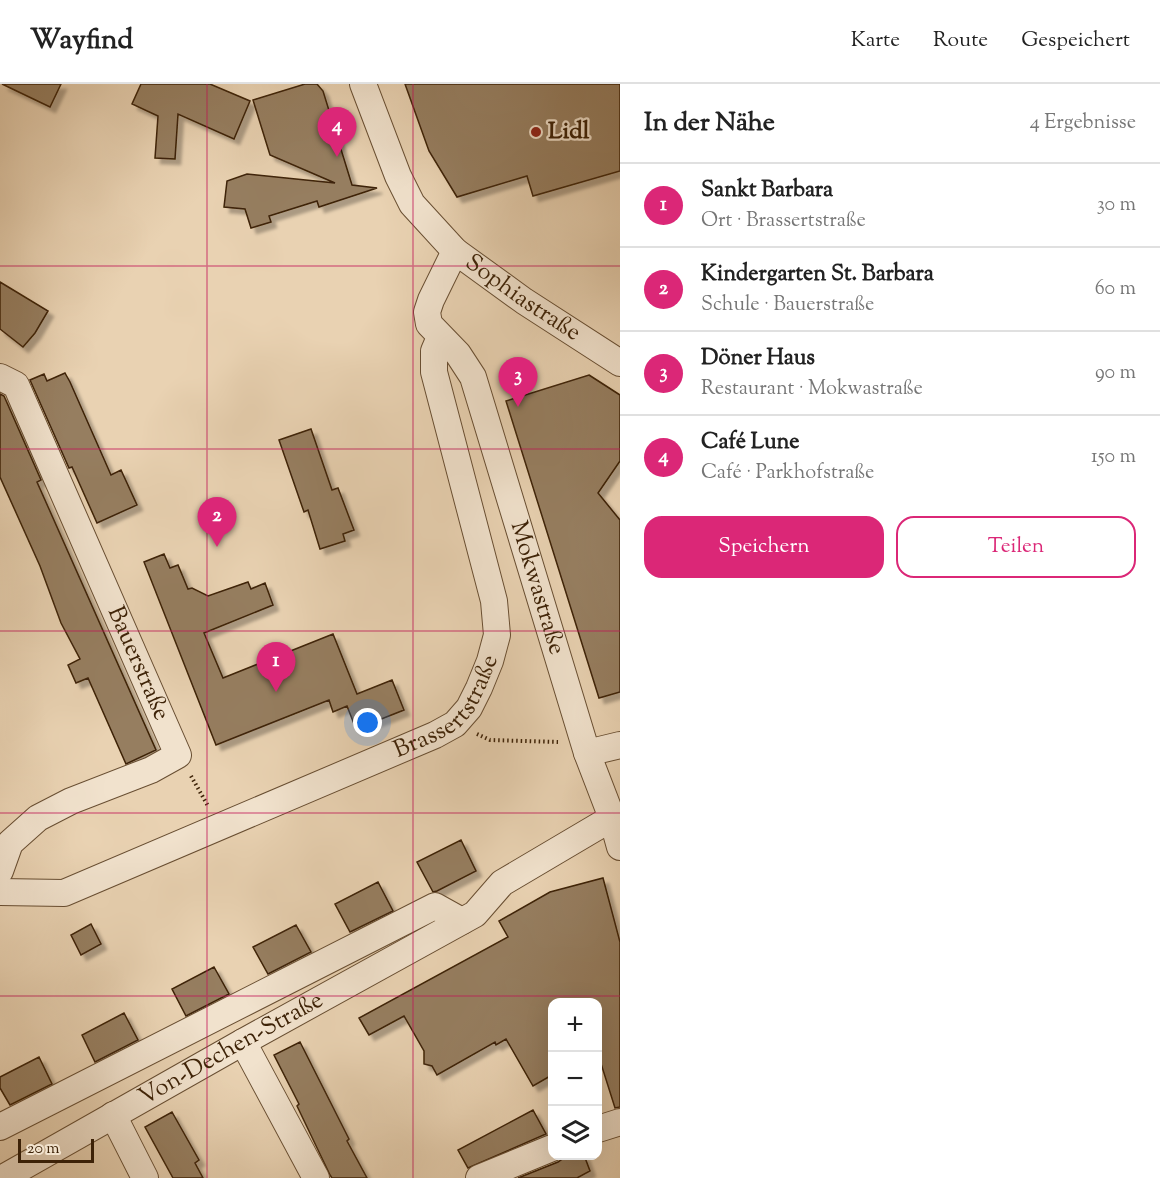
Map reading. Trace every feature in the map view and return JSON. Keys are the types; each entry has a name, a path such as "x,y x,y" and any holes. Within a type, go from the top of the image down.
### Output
{"street":[{"name":"Sophiastraße","path":"363,84 398,176 412,204 455,252 524,301 620,363"},
{"path":"440,337 429,324 427,312 455,252"},
{"name":"Brassertstraße","path":"0,892 64,893 435,735 455,724 469,708 490,661 496,635 494,601 434,372 434,351 440,337"},
{"name":"Mokwastraße","path":"440,337 458,354 473,377 587,753 612,818 620,847"},
{"name":"Bauerstraße","path":"0,377 16,386 178,755"},
{"path":"587,753 620,745"},
{"path":"0,871 10,843 38,818 71,801 151,770 178,755"},
{"name":"Von-Dechen-Straße","path":"3,1178 476,914 502,883 612,818"},
{"name":"Von-Dechen-Straße","path":"0,1127 435,906 462,921"},
{"path":"243,1042 316,1178"},
{"path":"113,1115 145,1178"},
{"path":"602,1127 620,1122"},
{"path":"479,1178 548,1150"}],"path":[{"path":"455,724 490,740 563,742 587,753"},
{"path":"178,755 220,827"}],"building":[{"path":"2,84 61,84 50,107"},
{"path":"141,84 210,84 250,101 234,139 178,114 175,159 155,158 158,116 132,104"},
{"path":"305,84 317,84 323,91 352,185 377,188 319,207 317,201 269,216 271,222 251,228 245,209 224,207 227,181 247,174 335,183 270,155 253,100"},
{"name":"Lidl","path":"405,84 620,84 620,171 533,196 527,176 457,197 429,151"},
{"path":"0,282 48,311 35,333 23,347 0,329"},
{"path":"65,373 111,475 121,470 137,505 97,523 72,467 69,468 30,380 44,374 47,381"},
{"path":"589,375 620,395 620,461 598,493 620,520 620,692 599,698 506,401"},
{"path":"0,394 4,396 41,480 37,482 156,750 126,764 88,678 76,683 68,665 80,659 61,623 40,566 0,477"},
{"path":"311,429 332,490 338,488 354,530 343,534 345,541 320,549 308,510 304,512 279,440"},
{"path":"164,554 170,568 178,565 188,589 192,588 208,596 248,582 251,589 265,583 273,605 204,633 223,678 333,634 357,694 392,680 404,710 356,729 347,706 333,712 329,700 216,745 144,562"},
{"path":"461,840 476,871 433,892 417,862"},
{"path":"603,878 620,942 620,1107 615,1108 602,1067 602,998 548,998 548,1077 533,1086 506,1039 496,1045 495,1042 437,1075 432,1066 424,1064 424,1051 404,1016 369,1035 359,1018 508,937 499,921 550,892"},
{"path":"378,882 393,911 350,932 335,904"},
{"path":"91,924 101,944 81,955 71,935"},
{"path":"296,925 311,952 268,974 253,947"},
{"path":"214,967 229,994 186,1016 172,989"},
{"path":"124,1013 138,1040 95,1062 82,1035"},
{"path":"300,1042 367,1178 332,1178 330,1175 297,1106 299,1104 274,1055"},
{"path":"39,1057 52,1084 10,1105 0,1088 0,1077"},
{"path":"533,1110 546,1134 468,1168 458,1150"},
{"path":"172,1112 199,1160 195,1163 203,1178 173,1178 145,1127"},
{"path":"586,1160 590,1171 577,1178 518,1178 558,1162"}],"place":[{"name":"Lidl","path":"536,132"},
{"name":"Café Lune","path":"337,157"},
{"name":"Döner Haus","path":"518,407"},
{"name":"Kindergarten St. Barbara","path":"217,547"},
{"name":"Sankt Barbara","path":"276,692"}]}
